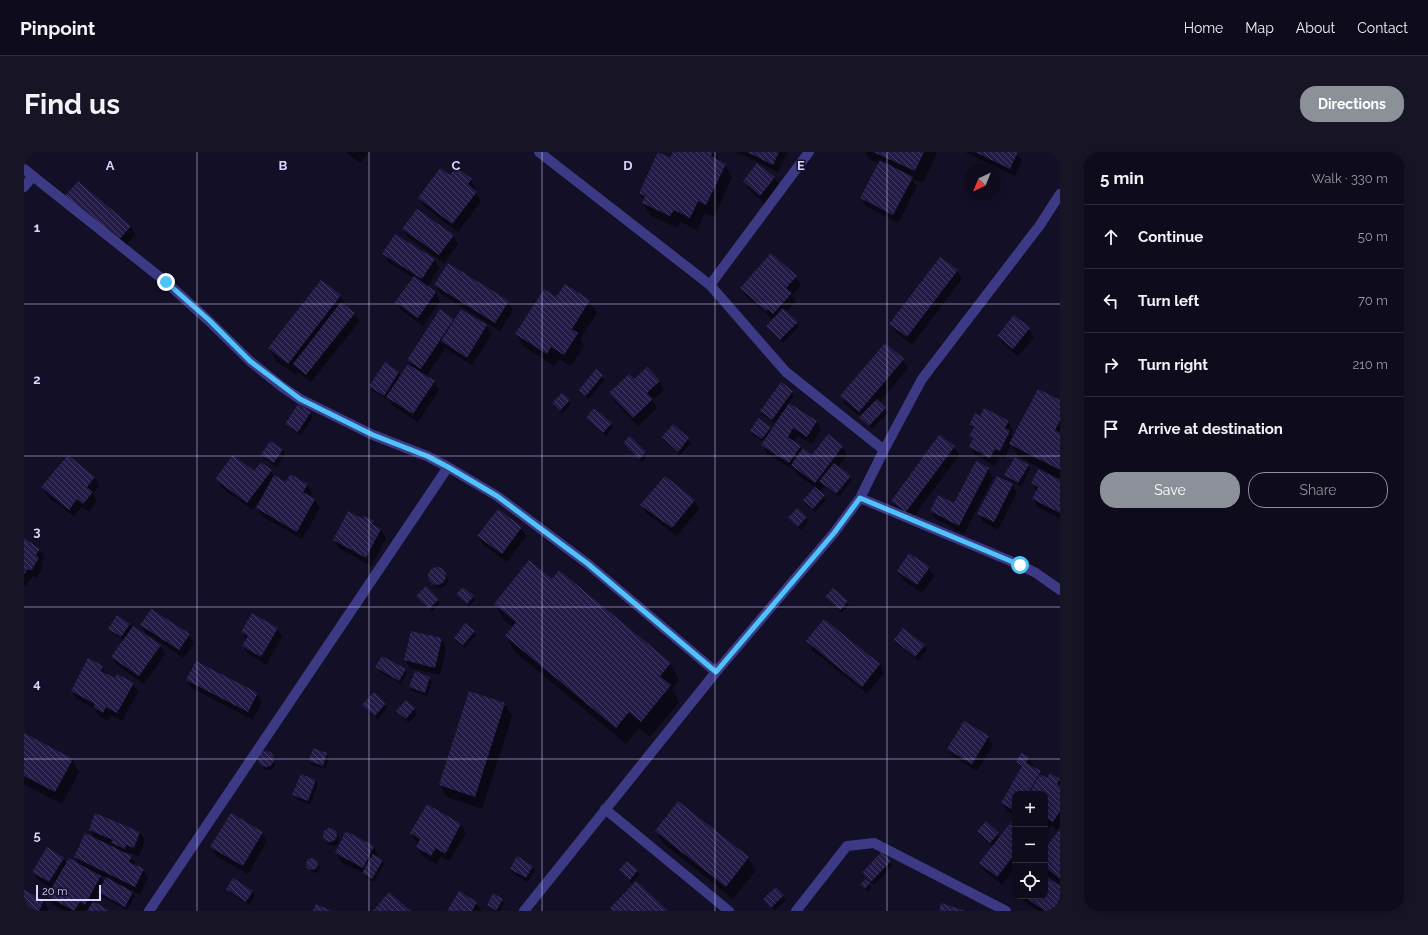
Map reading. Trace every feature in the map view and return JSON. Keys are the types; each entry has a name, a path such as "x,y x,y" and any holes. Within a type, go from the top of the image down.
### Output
{"street":[{"path":"539,152 710,285 786,372 884,450"},
{"path":"710,285 810,152"},
{"path":"24,169 166,282 209,320 250,361 300,399 373,435 427,456 497,496 588,564 716,672"},
{"path":"24,187 33,176"},
{"path":"524,911 716,672 834,533 860,498 922,379 1040,225 1060,194"},
{"path":"149,911 448,467"},
{"path":"860,498 1020,565 1036,573 1060,590"},
{"path":"605,809 729,911"},
{"path":"796,911 848,846 874,843 1006,911"}],"building":[{"path":"658,152 670,158 673,152 713,152 711,156 726,164 706,205 698,201 690,218 674,210 670,216 642,203 645,196 639,193"},
{"path":"747,152 779,152 773,165"},
{"path":"873,152 924,152 915,171"},
{"path":"975,152 1018,152 1010,169"},
{"path":"880,160 913,177 893,215 860,198"},
{"path":"757,163 775,177 760,196 743,181"},
{"path":"456,167 472,179 468,184 477,192 452,224 418,198 440,168 450,175"},
{"path":"78,181 131,226 118,241 65,196"},
{"path":"417,209 454,235 439,255 402,229"},
{"path":"395,234 435,259 422,279 382,254"},
{"path":"771,253 797,276 786,288 792,293 773,314 768,309 766,311 740,288"},
{"path":"940,257 958,270 907,337 889,324"},
{"path":"448,263 509,301 495,323 434,285"},
{"path":"414,276 436,292 418,318 395,302"},
{"path":"321,280 341,295 288,364 268,348"},
{"path":"565,284 590,300 572,329 578,333 564,355 551,347 547,354 515,334 544,289 556,297"},
{"path":"341,302 355,313 306,375 293,364"},
{"path":"783,308 798,322 780,340 766,326"},
{"path":"440,309 454,319 421,369 407,360"},
{"path":"461,309 487,325 467,358 441,341"},
{"path":"1014,315 1030,328 1013,349 997,336"},
{"path":"885,343 904,359 859,412 840,396"},
{"path":"385,362 399,372 384,396 369,386"},
{"path":"408,364 435,381 413,414 386,397"},
{"path":"647,367 660,381 647,393 653,399 633,418 609,393 629,374 634,379"},
{"path":"596,369 603,375 586,396 579,390"},
{"path":"781,382 793,391 772,420 760,411"},
{"path":"1038,389 1060,400 1060,421 1055,430 1060,433 1060,470 1009,444"},
{"path":"562,393 570,400 560,411 552,403"},
{"path":"877,399 886,408 869,426 859,417"},
{"path":"789,403 817,421 807,437 793,428 788,437 801,446 789,463 761,445"},
{"path":"298,404 311,412 298,432 285,424"},
{"path":"594,408 612,423 603,433 586,418"},
{"path":"984,408 1009,421 1005,428 1010,431 1000,451 995,449 990,458 969,447 973,438 969,436 974,427 969,425 975,413 980,416"},
{"path":"758,418 771,427 762,439 750,431"},
{"path":"673,424 689,438 678,452 662,437"},
{"path":"828,434 843,446 815,483 791,465 803,448 812,455"},
{"path":"939,435 955,446 906,512 891,501"},
{"path":"630,436 646,452 639,459 623,443"},
{"path":"270,441 283,449 274,463 261,455"},
{"path":"68,455 95,477 87,487 93,492 83,504 77,499 69,510 41,487"},
{"path":"233,455 254,471 261,462 272,470 247,503 215,479"},
{"path":"1015,457 1029,465 1018,483 1004,475"},
{"path":"976,461 989,468 959,526 930,511 938,495 954,503"},
{"path":"834,463 851,476 836,494 819,481"},
{"path":"1038,469 1060,480 1060,513 1032,499 1038,487 1031,483"},
{"path":"290,474 308,484 303,492 315,499 297,532 256,508 274,475 286,482"},
{"path":"665,476 695,500 672,528 640,505"},
{"path":"997,476 1013,484 994,522 977,514"},
{"path":"815,487 825,495 813,509 803,500"},
{"path":"797,508 807,517 798,527 788,518"},
{"path":"498,509 522,527 502,554 477,536"},
{"path":"348,511 363,519 364,516 374,521 372,524 381,529 366,558 333,540"},
{"path":"24,538 40,549 36,555 39,558 31,571 28,569 24,574"},
{"path":"909,553 930,567 917,585 897,571"},
{"path":"529,560 552,579 559,570 671,663 660,676 671,685 641,722 629,712 616,728 505,636 516,622 494,604"},
{"path":"437,567 443,570 446,576 443,582 437,585 431,582 428,576 431,570"},
{"path":"426,586 439,599 429,609 416,596"},
{"path":"463,587 474,596 467,604 456,594"},
{"path":"833,588 848,601 840,610 825,597"},
{"path":"151,609 190,634 179,650 140,625"},
{"path":"252,613 278,628 261,657 242,646 248,636 241,632"},
{"path":"117,615 130,624 121,637 108,629"},
{"path":"824,619 880,664 862,687 806,641"},
{"path":"465,623 475,631 463,645 454,638"},
{"path":"133,626 161,645 139,676 111,657"},
{"path":"903,628 925,645 915,657 894,640"},
{"path":"411,631 442,638 435,668 404,660"},
{"path":"382,656 406,669 399,681 375,667"},
{"path":"88,658 103,666 101,671 115,678 117,674 134,683 117,713 106,707 103,713 93,707 95,704 71,691"},
{"path":"196,661 258,693 248,712 186,680"},
{"path":"415,671 430,677 425,693 409,687"},
{"path":"469,691 505,703 475,797 439,785"},
{"path":"374,692 386,703 375,716 362,705"},
{"path":"406,700 415,708 406,719 396,711"},
{"path":"964,721 989,736 972,764 947,749"},
{"path":"24,733 73,759 55,792 24,776"},
{"path":"313,748 327,753 323,766 309,761"},
{"path":"266,751 273,756 274,759 269,766 266,767 259,762 258,759 263,752"},
{"path":"1021,753 1029,757 1026,763 1041,771 1030,791 1012,791 1012,809 1001,803 1022,766 1016,762"},
{"path":"1050,773 1060,779 1057,784 1060,786 1060,811 1053,822 1048,819 1048,791 1031,791 1040,774 1047,778"},
{"path":"301,774 316,780 308,801 292,795"},
{"path":"678,801 749,857 726,887 655,831"},
{"path":"427,804 461,824 445,854 436,848 431,856 416,847 420,839 410,833"},
{"path":"95,813 140,832 134,848 126,845 125,849 111,843 113,840 89,830"},
{"path":"231,813 263,832 243,866 210,847"},
{"path":"986,821 999,833 990,843 977,831"},
{"path":"1012,821 1012,858 997,877 979,863"},
{"path":"327,828 333,828 337,832 337,838 333,842 327,842 323,838 323,832"},
{"path":"1060,829 1060,879 1048,869 1048,844"},
{"path":"346,831 374,846 363,868 335,853"},
{"path":"85,833 132,856 129,862 144,869 135,887 74,857"},
{"path":"47,847 64,858 49,882 32,872"},
{"path":"881,852 891,861 871,882 862,873"},
{"path":"373,854 383,860 372,879 362,873"},
{"path":"517,856 533,866 526,878 510,869"},
{"path":"69,858 101,876 85,905 80,902 74,911 47,896"},
{"path":"312,858 316,860 318,864 316,868 312,870 308,868 306,864 308,860"},
{"path":"627,861 638,870 630,880 619,870"},
{"path":"106,877 133,892 125,907 98,892"},
{"path":"233,878 253,891 246,902 226,889"},
{"path":"1048,878 1060,886 1060,911 1045,911 1027,899 1048,899"},
{"path":"865,879 870,883 865,889 860,885"},
{"path":"636,881 668,911 612,911 610,908"},
{"path":"776,887 784,895 771,908 763,899"},
{"path":"24,890 44,900 39,911 24,911"},
{"path":"459,891 477,902 472,911 447,911"},
{"path":"389,892 411,911 373,911"},
{"path":"493,893 503,899 496,911 487,905"},
{"path":"93,901 110,911 87,911"},
{"path":"941,903 965,911 939,911"},
{"path":"316,904 332,911 313,911"}],"route":[{"path":"166,282 209,320 250,361 269,377 300,399 373,435 427,456 497,496 588,564 716,672 834,533 860,498 1020,565"}]}
